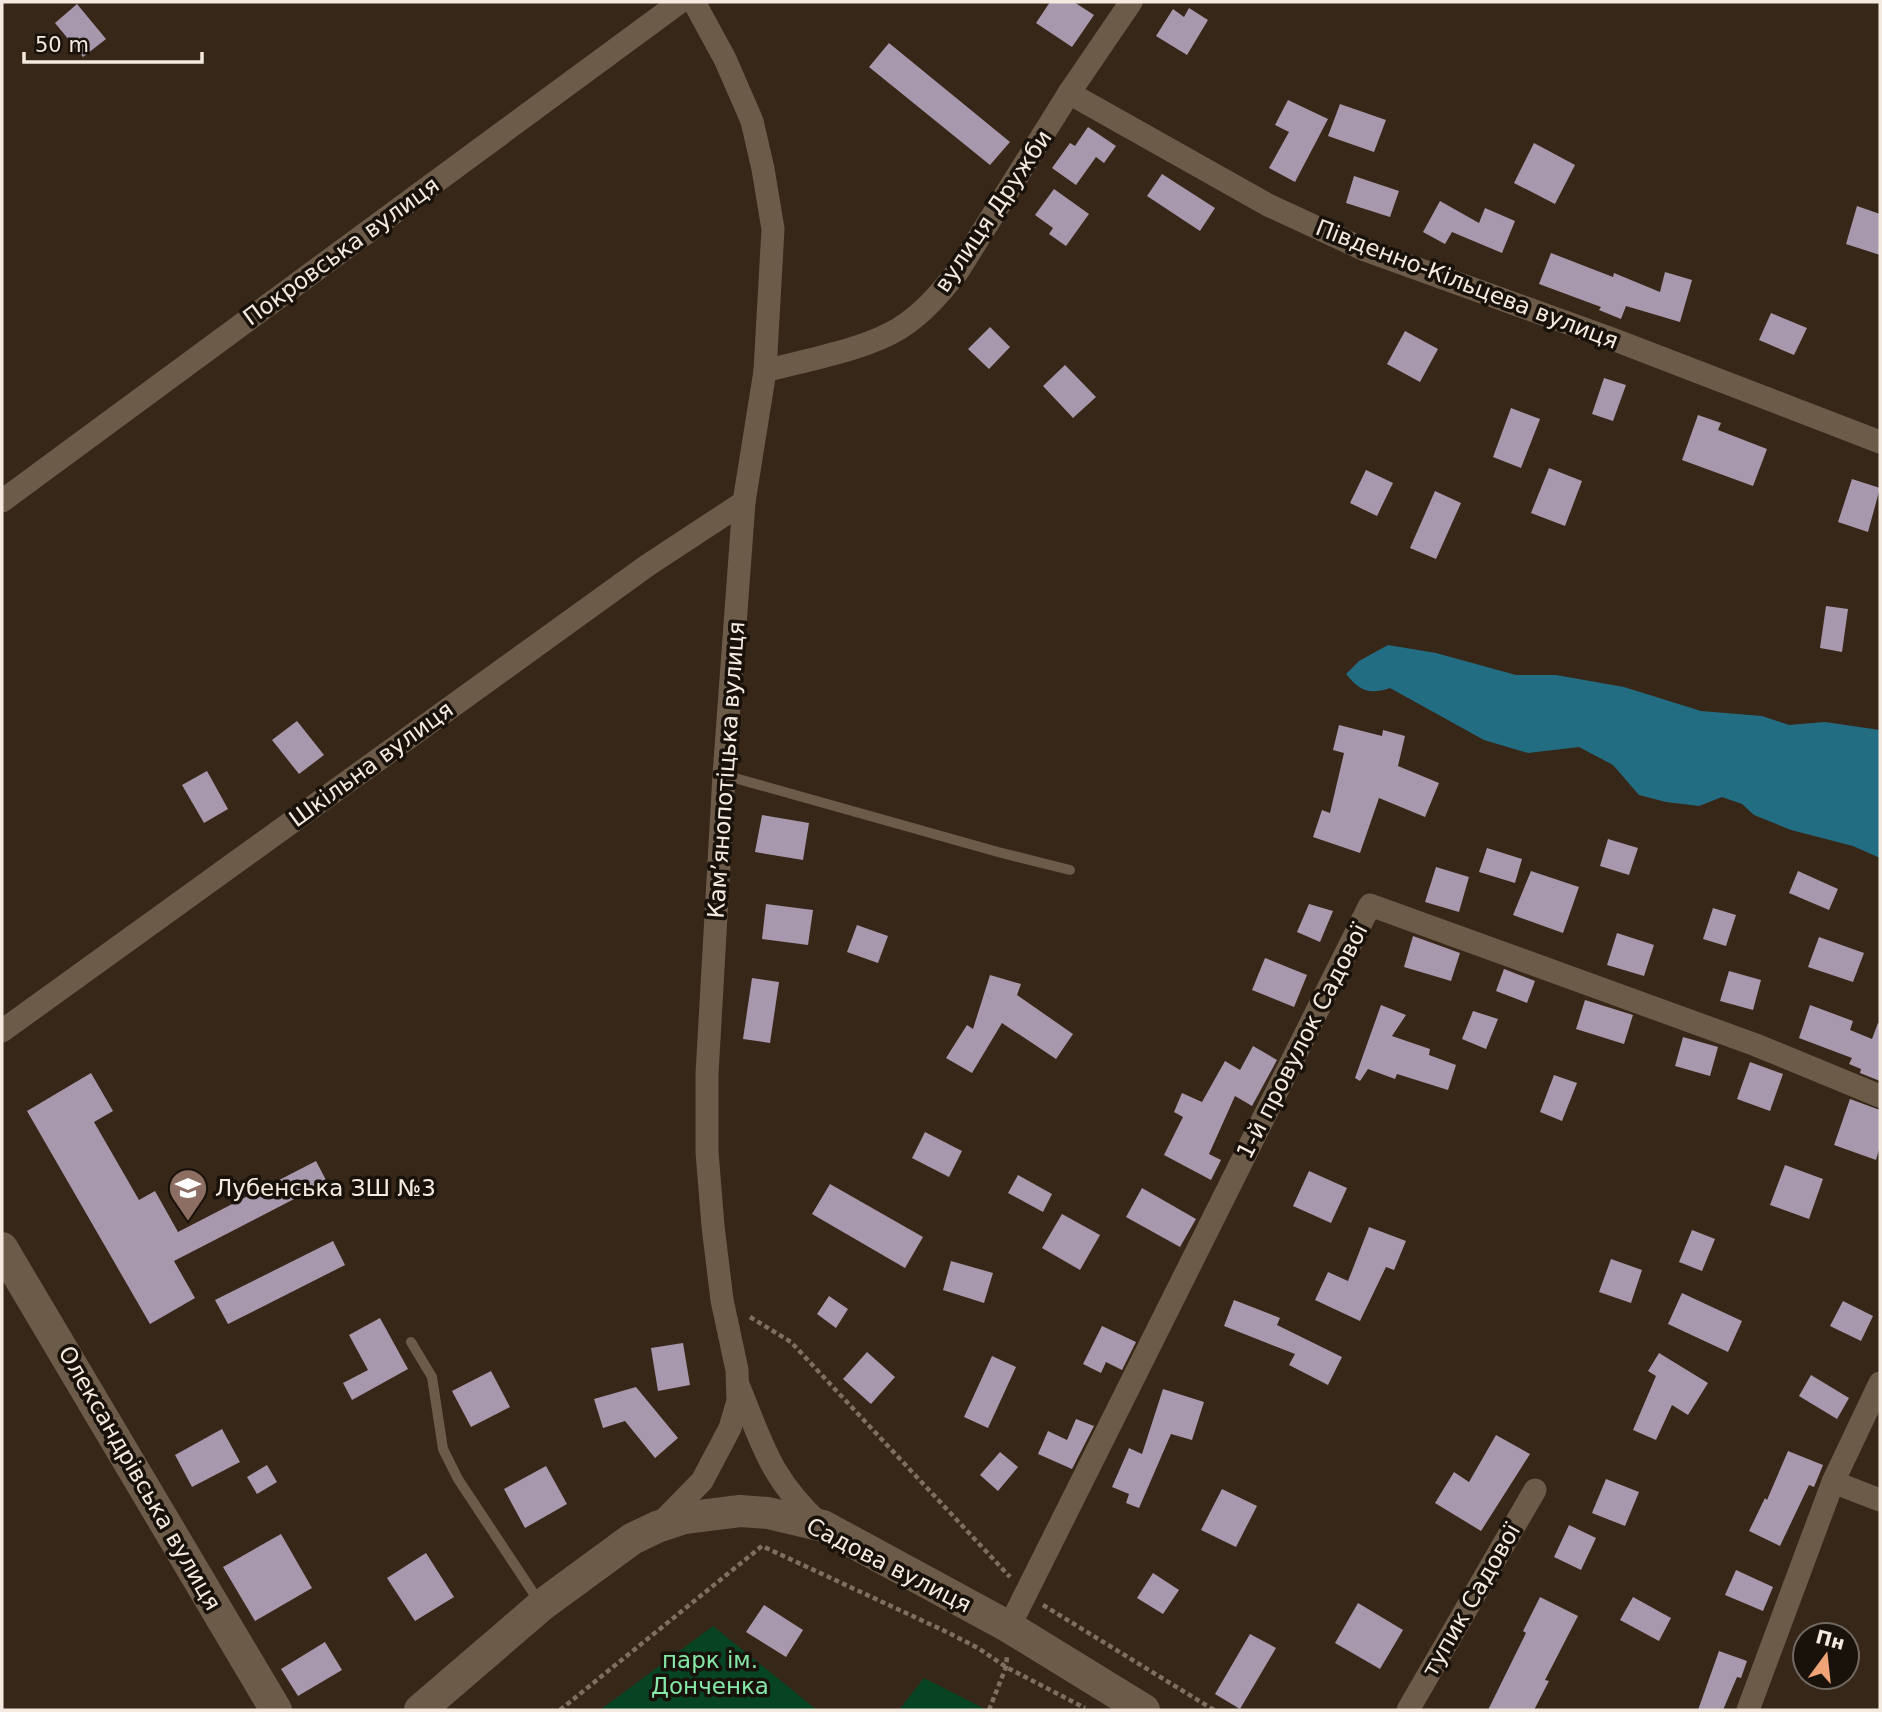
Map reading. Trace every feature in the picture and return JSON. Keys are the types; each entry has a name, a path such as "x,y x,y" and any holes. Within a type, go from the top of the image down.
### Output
{"main road":[{"name":"Олександрівська вулиця","path":"5,1262 276,1710"},
{"name":"Садова вулиця","path":"420,1710 542,1605 632,1539 657,1527 711,1513 740,1511 768,1513 823,1526 1009,1627 1144,1710"}],"street":[{"name":"Покровська вулиця","path":"2,501 680,2"},
{"name":"Камʼянопотіцька вулиця","path":"657,1527 702,1481 730,1428 738,1401 722,1300 709,1177 707,1073 724,775 744,502 765,372 772,229 752,121 725,59 694,2"},
{"name":"вулиця Дружби","path":"765,372 872,341 899,329 920,313 958,271 1069,93 1131,2"},
{"name":"Південно-Кільцева вулиця","path":"1069,93 1268,205 1365,250 1615,340 1880,442"},
{"name":"Шкільна вулиця","path":"2,1031 648,565 744,502"},
{"name":"1-й провулок Садової","path":"1009,1627 1370,905 1756,1045 1880,1096"},
{"path":"1748,1710 1833,1482 1880,1382"},
{"path":"737,1383 763,1450 779,1478 799,1504 823,1526"},
{"path":"1833,1482 1880,1500"},
{"name":"тупик Садової","path":"1408,1710 1535,1490"}],"lane":[{"path":"724,775 1070,870"},
{"path":"411,1342 432,1377 443,1449 458,1479 542,1605"}],"path":[{"path":"722,1300 791,1342 1025,1594 1214,1710"},
{"path":"560,1710 762,1546 949,1633 1006,1667 1088,1710"},
{"path":"989,1710 1006,1667 1009,1627"}],"green space":[{"name":"парк ім. Донченка","path":"713,1626 817,1710 600,1710"},
{"path":"924,1678 987,1710 899,1710"}],"water":[{"path":"1388,645 1436,653 1516,675 1556,675 1624,687 1701,711 1762,716 1789,725 1825,722 1880,730 1880,858 1853,846 1791,830 1754,815 1742,804 1722,797 1699,806 1639,795 1613,765 1579,747 1528,753 1484,740 1390,688 1365,690 1346,674 1359,661"}],"building":[{"path":"1050,2 1074,2 1094,15 1072,47 1036,23"},
{"path":"77,4 106,39 83,57 55,23"},
{"path":"1189,8 1208,20 1187,55 1156,36 1173,9 1184,17"},
{"path":"889,43 1010,142 990,165 869,67"},
{"path":"1288,100 1328,119 1295,182 1269,168 1289,132 1275,125"},
{"path":"1340,104 1386,120 1374,152 1328,136"},
{"path":"1088,127 1116,146 1104,163 1096,157 1076,185 1052,168 1070,143 1075,146"},
{"path":"1534,143 1575,165 1555,204 1514,183"},
{"path":"1162,174 1215,208 1200,231 1147,196"},
{"path":"1354,176 1399,191 1390,217 1346,203"},
{"path":"1054,189 1089,214 1066,246 1049,234 1053,228 1035,215"},
{"path":"1440,201 1479,223 1485,208 1515,221 1502,253 1452,232 1445,244 1423,232"},
{"path":"1857,206 1880,214 1880,255 1846,244"},
{"path":"1551,253 1613,277 1614,273 1660,292 1665,272 1692,280 1680,322 1626,306 1621,319 1599,310 1601,307 1539,284"},
{"path":"1771,313 1807,328 1794,355 1759,340"},
{"path":"990,327 1010,347 989,369 968,349"},
{"path":"1405,331 1438,349 1420,382 1387,364"},
{"path":"1065,365 1096,397 1073,418 1043,386"},
{"path":"1604,378 1626,385 1613,421 1592,414"},
{"path":"1511,408 1540,419 1521,468 1493,457"},
{"path":"1698,415 1721,423 1718,430 1767,449 1753,486 1682,460"},
{"path":"1549,468 1582,481 1565,526 1531,513"},
{"path":"1366,470 1393,483 1377,516 1350,503"},
{"path":"1852,479 1880,488 1868,532 1838,522"},
{"path":"1435,491 1461,503 1436,559 1410,548"},
{"path":"1826,606 1848,609 1842,652 1820,648"},
{"path":"297,721 324,755 299,774 272,740"},
{"path":"1339,725 1382,736 1383,730 1405,736 1398,766 1439,783 1425,817 1379,798 1360,853 1313,837 1322,810 1330,813 1344,753 1333,750"},
{"path":"207,771 228,809 204,823 182,785"},
{"path":"762,815 809,823 803,860 755,852"},
{"path":"1608,839 1638,848 1629,875 1600,866"},
{"path":"1487,848 1522,859 1515,883 1479,872"},
{"path":"1436,867 1469,877 1459,912 1425,902"},
{"path":"1531,871 1579,887 1563,933 1513,915"},
{"path":"1798,871 1838,889 1829,910 1789,893"},
{"path":"766,904 813,910 808,945 762,939"},
{"path":"1309,904 1333,911 1320,942 1297,932"},
{"path":"1713,908 1736,915 1726,946 1703,939"},
{"path":"857,925 888,936 878,963 847,952"},
{"path":"1617,933 1654,945 1644,976 1607,965"},
{"path":"1413,936 1460,953 1451,981 1404,967"},
{"path":"1819,937 1864,953 1853,982 1808,967"},
{"path":"1265,958 1307,975 1294,1007 1252,990"},
{"path":"1504,969 1535,981 1527,1003 1496,991"},
{"path":"1729,971 1761,980 1753,1010 1720,1001"},
{"path":"990,975 1021,984 1017,995 1073,1034 1056,1059 1002,1023 972,1073 946,1058 967,1025 973,1029"},
{"path":"752,978 779,982 770,1043 743,1039"},
{"path":"1585,1000 1633,1015 1624,1044 1576,1029"},
{"path":"1381,1005 1406,1015 1392,1036 1430,1049 1429,1055 1456,1065 1448,1090 1397,1074 1395,1079 1368,1069 1360,1081 1355,1078"},
{"path":"1810,1005 1853,1021 1850,1030 1872,1039 1878,1023 1880,1024 1880,1081 1860,1073 1861,1069 1849,1064 1852,1058 1799,1038"},
{"path":"1473,1011 1498,1019 1486,1049 1462,1039"},
{"path":"1683,1037 1718,1047 1710,1076 1675,1066"},
{"path":"1253,1046 1277,1060 1252,1106 1235,1096 1209,1154 1221,1160 1211,1180 1164,1155 1183,1117 1174,1112 1182,1093 1202,1102 1225,1061 1240,1070"},
{"path":"1750,1062 1783,1074 1770,1111 1737,1099"},
{"path":"91,1073 113,1111 94,1122 139,1200 155,1191 178,1232 316,1161 327,1182 174,1261 195,1298 150,1324 27,1111"},
{"path":"1554,1075 1577,1083 1562,1121 1540,1112"},
{"path":"1850,1099 1880,1110 1880,1146 1876,1160 1834,1145"},
{"path":"925,1132 962,1151 949,1177 912,1158"},
{"path":"1785,1165 1823,1179 1809,1219 1770,1205"},
{"path":"1309,1171 1347,1188 1331,1223 1293,1206"},
{"path":"1018,1175 1052,1194 1043,1212 1008,1193"},
{"path":"830,1184 923,1237 905,1268 812,1214"},
{"path":"1142,1188 1196,1219 1180,1247 1126,1217"},
{"path":"1062,1214 1100,1235 1080,1270 1042,1248"},
{"path":"1369,1227 1406,1241 1394,1270 1386,1267 1360,1321 1315,1300 1328,1272 1348,1281"},
{"path":"1692,1230 1715,1239 1702,1271 1679,1262"},
{"path":"333,1241 345,1265 228,1324 215,1300"},
{"path":"1611,1259 1642,1270 1631,1303 1599,1292"},
{"path":"951,1261 993,1273 984,1303 943,1290"},
{"path":"1682,1293 1742,1321 1728,1352 1668,1324"},
{"path":"829,1296 848,1309 836,1328 817,1314"},
{"path":"1234,1300 1280,1318 1277,1325 1342,1357 1328,1385 1289,1365 1295,1354 1224,1326"},
{"path":"1843,1301 1873,1316 1861,1341 1830,1326"},
{"path":"380,1318 408,1369 352,1400 343,1383 368,1370 349,1335"},
{"path":"1102,1326 1136,1342 1122,1370 1106,1362 1101,1373 1083,1364"},
{"path":"683,1343 690,1385 658,1391 651,1348"},
{"path":"867,1352 895,1377 871,1404 843,1379"},
{"path":"1659,1353 1708,1383 1688,1415 1672,1405 1656,1440 1633,1430 1656,1376 1648,1371"},
{"path":"992,1356 1016,1367 988,1428 964,1417"},
{"path":"491,1371 510,1407 471,1427 452,1391"},
{"path":"1811,1375 1849,1398 1837,1419 1799,1396"},
{"path":"636,1387 678,1438 655,1458 625,1421 603,1428 594,1399"},
{"path":"1163,1389 1204,1402 1192,1440 1171,1434 1139,1508 1126,1503 1129,1494 1112,1487 1129,1448 1142,1454"},
{"path":"1076,1419 1094,1426 1072,1469 1038,1454 1048,1431 1067,1440"},
{"path":"222,1429 240,1462 192,1487 175,1455"},
{"path":"1496,1435 1530,1454 1481,1531 1435,1503 1454,1472 1469,1482"},
{"path":"1788,1451 1823,1465 1814,1487 1809,1485 1780,1546 1749,1531 1765,1498 1767,1500"},
{"path":"1000,1452 1018,1467 998,1491 980,1475"},
{"path":"267,1465 277,1482 257,1494 247,1477"},
{"path":"546,1466 567,1504 525,1528 504,1489"},
{"path":"1606,1479 1639,1492 1625,1526 1592,1513"},
{"path":"1222,1489 1257,1506 1236,1547 1201,1530"},
{"path":"1569,1525 1596,1538 1581,1570 1554,1557"},
{"path":"281,1534 312,1588 255,1621 223,1567"},
{"path":"426,1553 454,1597 415,1621 387,1578"},
{"path":"1736,1570 1773,1587 1763,1611 1725,1595"},
{"path":"1153,1573 1179,1590 1163,1614 1137,1598"},
{"path":"1540,1597 1578,1616 1545,1680 1549,1681 1534,1710 1488,1710 1526,1633 1523,1631"},
{"path":"1633,1597 1671,1618 1659,1641 1620,1620"},
{"path":"1358,1603 1403,1630 1380,1669 1335,1643"},
{"path":"764,1605 803,1630 786,1657 746,1632"},
{"path":"1250,1634 1276,1648 1240,1709 1215,1694"},
{"path":"325,1642 342,1670 298,1696 281,1669"},
{"path":"1719,1651 1747,1661 1741,1678 1737,1677 1723,1710 1698,1710"}],"place":[{"name":"Лубенська ЗШ №3","path":"188,1222"}]}
